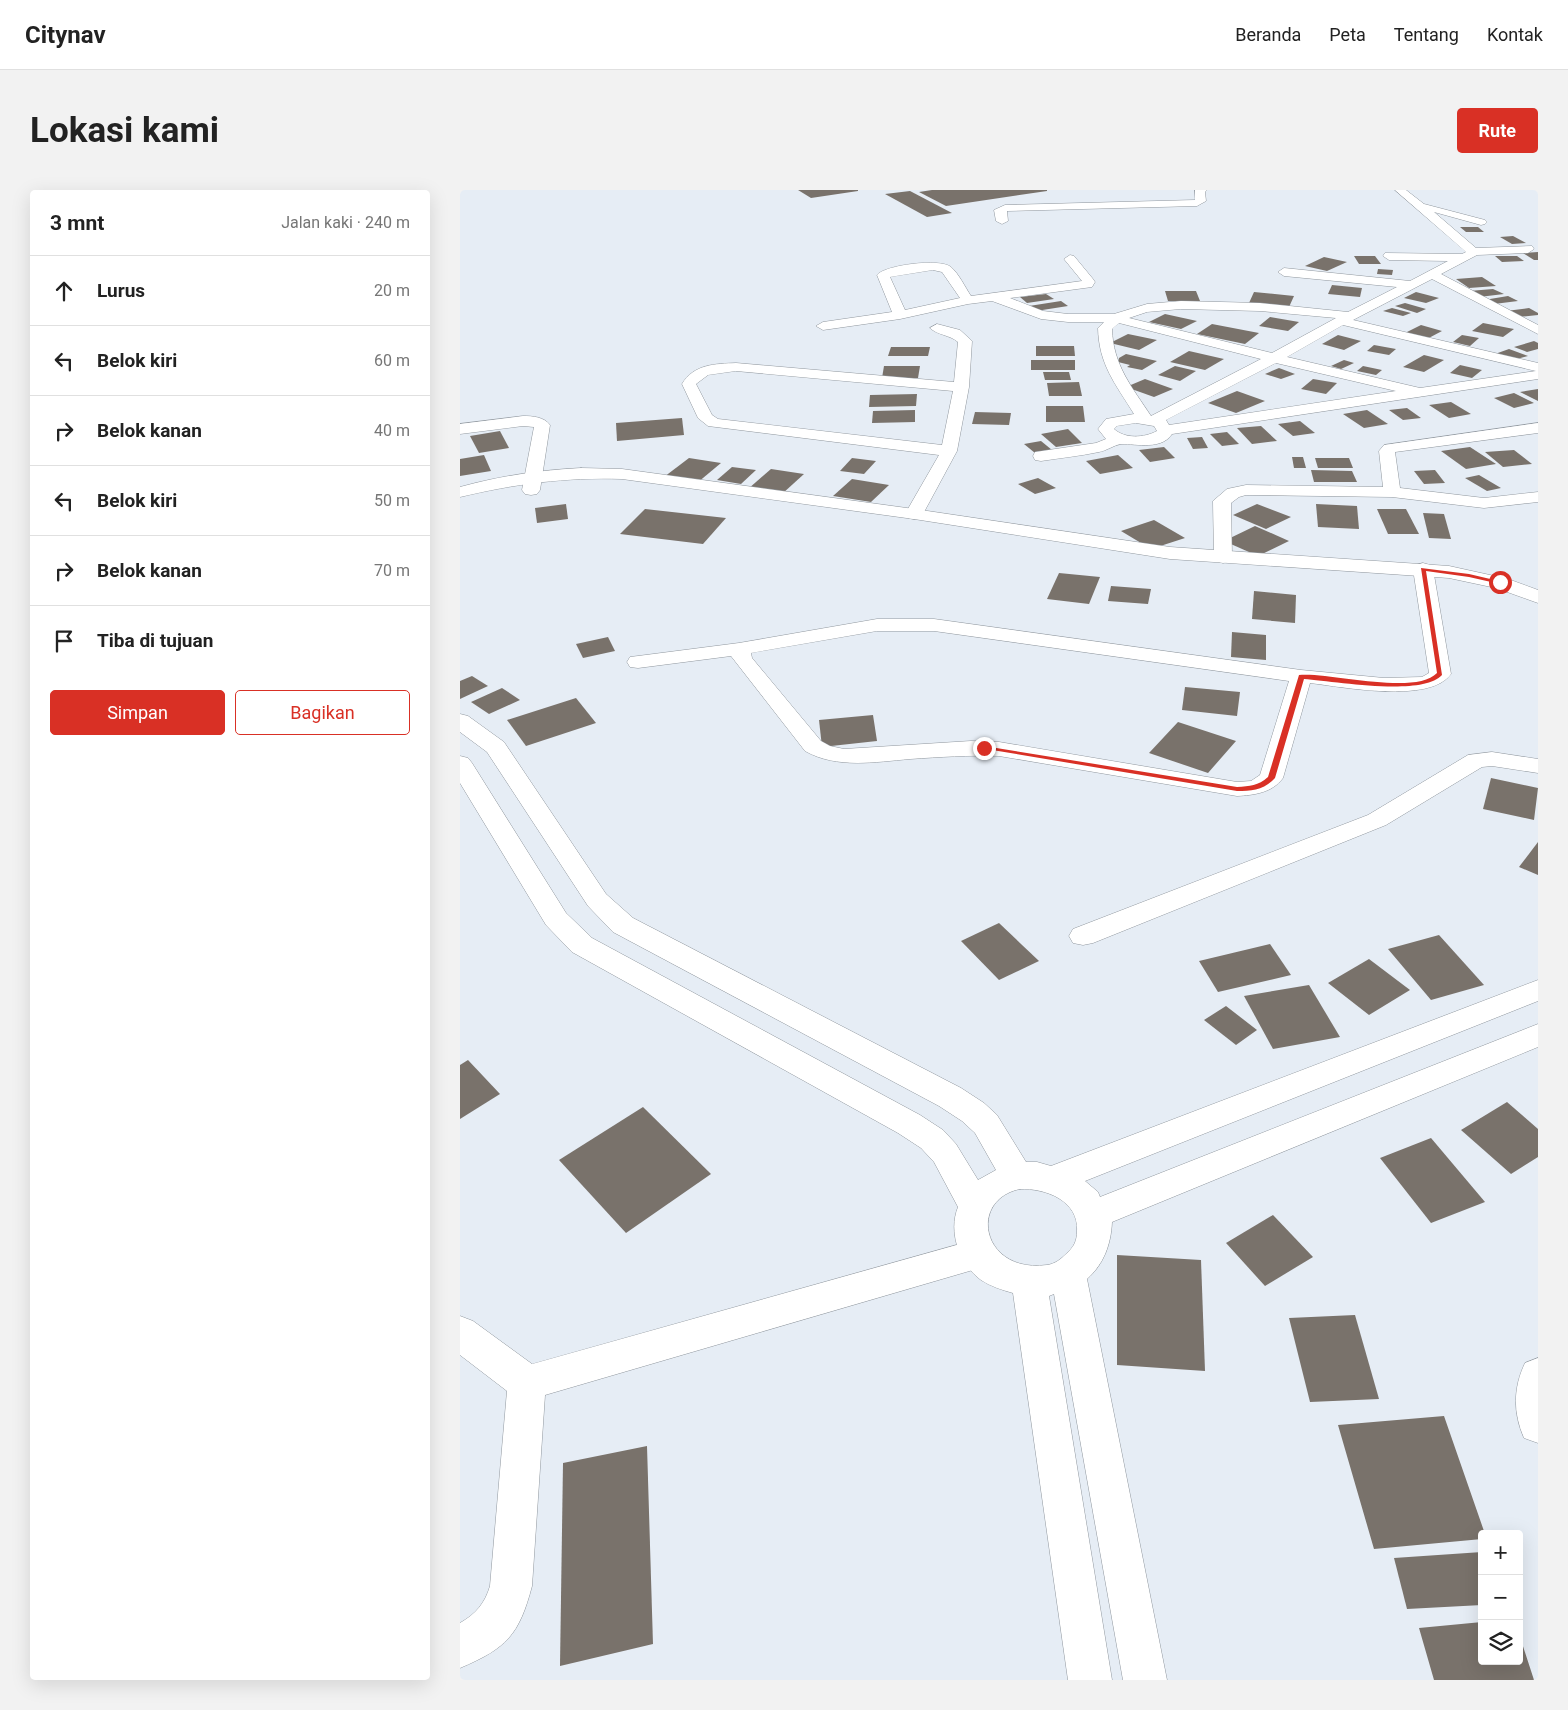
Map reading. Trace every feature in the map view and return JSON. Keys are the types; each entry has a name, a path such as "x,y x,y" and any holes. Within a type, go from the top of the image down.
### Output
{"street":[{"path":"1002,221 1000,210 1005,208 1200,202 1200,192 1202,190"},
{"path":"1400,190 1420,205 1469,255"},
{"path":"1420,205 1481,222"},
{"path":"1389,256 1469,255 1528,249"},
{"path":"1155,423 1346,318 1414,285 1469,255"},
{"path":"822,326 900,315 992,296 1088,284 1089,282 1070,260"},
{"path":"900,315 883,275 890,272 934,266 942,267 946,269 968,300"},
{"path":"1284,272 1414,285"},
{"path":"1433,275 1538,330"},
{"path":"992,296 1040,315 1114,318 1418,392"},
{"path":"1538,367 1346,318 1281,308 1215,305 1136,310 1114,318 1105,328 1106,352 1117,379 1135,402 1155,423 1164,434 1146,441 1119,438 1106,429 1112,422 1127,418 1155,423 1418,392 1538,375"},
{"path":"914,514 949,451 962,387 965,340 955,333 937,328"},
{"path":"949,451 714,423 706,418 689,384 692,377 701,372 736,367 962,387"},
{"path":"460,429 523,421 542,424 532,483"},
{"path":"1392,492 1387,451 1390,448 1538,428"},
{"path":"1041,456 1100,447 1119,438"},
{"path":"460,503 532,483 599,473 622,474 914,514 1138,549 1424,577 1484,592 1538,610"},
{"path":"460,492 498,483 613,486 1158,566 1424,577 1469,575 1500,582 1538,596"},
{"path":"1223,557 1222,501 1233,493 1262,488 1392,492 1484,503 1538,497"},
{"path":"775,510 789,497"},
{"path":"638,662 739,649 877,625 934,625 1301,676 1399,685 1426,683 1435,679 1440,674 1424,577"},
{"path":"739,649 742,659 813,746 834,754 856,756 971,748 999,749 1237,789 1264,785 1271,778 1301,676"},
{"path":"460,721 496,747 597,900 623,925 950,1097 973,1112 986,1124 1017,1176"},
{"path":"1083,936 1377,820 1476,760 1492,759 1538,766"},
{"path":"460,763 556,919 582,945 909,1124 932,1139 945,1153 975,1206"},
{"path":"1055,1179 1538,990"},
{"path":"1094,1214 1538,1035"},
{"path":"1036,1175 1055,1179 1072,1187 1085,1199 1094,1214 1096,1231 1092,1248 1083,1262 1068,1274 1049,1280 1028,1281 1008,1277 991,1268 978,1254 971,1239 970,1222 975,1206 985,1192 1017,1176 1036,1175"},
{"path":"527,1383 978,1254"},
{"path":"1068,1274 1145,1680"},
{"path":"1028,1281 1090,1680"},
{"path":"460,1333 527,1383"},
{"path":"1538,1375 1534,1400 1538,1425"},
{"path":"460,1646 476,1639 492,1628 507,1602 511,1586 527,1383"}],"building":[{"path":"798,190 858,190 858,191 811,198"},
{"path":"932,190 1047,191 946,206 919,192"},
{"path":"910,191 952,213 927,217 885,194"},
{"path":"1460,227 1478,227 1484,232 1466,232"},
{"path":"1513,236 1526,243 1512,244 1500,237"},
{"path":"1538,252 1538,260 1534,260 1523,253"},
{"path":"1354,256 1375,256 1381,264 1359,264"},
{"path":"1495,256 1517,256 1524,261 1502,262"},
{"path":"1324,257 1347,262 1327,271 1305,266"},
{"path":"1378,269 1393,270 1392,275 1377,274"},
{"path":"1482,277 1496,286 1469,288 1456,279"},
{"path":"1332,285 1362,288 1360,297 1328,294"},
{"path":"1493,289 1504,294 1479,297 1469,291"},
{"path":"1165,291 1196,291 1200,301 1168,301"},
{"path":"1254,292 1294,296 1289,307 1249,303"},
{"path":"1416,292 1439,298 1426,303 1404,298"},
{"path":"1046,294 1054,299 1027,303 1020,297"},
{"path":"1508,296 1518,301 1494,304 1484,300"},
{"path":"1061,301 1068,306 1036,311 1029,306"},
{"path":"1405,303 1426,309 1417,313 1395,306"},
{"path":"1392,308 1411,313 1403,316 1383,311"},
{"path":"1529,308 1538,313 1538,315 1518,317 1506,311"},
{"path":"1165,314 1197,321 1181,329 1149,322"},
{"path":"1270,317 1299,322 1288,331 1259,326"},
{"path":"1483,323 1514,329 1503,337 1472,331"},
{"path":"1212,324 1259,333 1245,344 1197,334"},
{"path":"1421,325 1442,331 1425,340 1403,334"},
{"path":"1128,334 1157,340 1139,350 1110,343"},
{"path":"1338,335 1361,341 1344,350 1322,344"},
{"path":"1462,335 1479,338 1470,346 1453,342"},
{"path":"1534,341 1538,343 1538,349 1527,352 1514,347"},
{"path":"1374,345 1396,349 1389,355 1367,351"},
{"path":"1036,346 1074,346 1075,356 1036,356"},
{"path":"891,347 930,347 928,356 888,356"},
{"path":"1509,349 1528,356 1513,360 1495,354"},
{"path":"1189,351 1224,359 1205,370 1170,362"},
{"path":"1126,354 1157,361 1142,370 1127,367 1130,365 1118,362 1119,358"},
{"path":"1424,355 1444,360 1424,372 1403,367"},
{"path":"1031,360 1075,360 1075,370 1031,370"},
{"path":"1344,360 1354,363 1341,369 1331,366"},
{"path":"1460,365 1482,370 1472,378 1450,373"},
{"path":"884,366 920,366 918,378 882,378"},
{"path":"1175,366 1196,371 1180,381 1158,375"},
{"path":"1363,366 1382,370 1376,375 1357,371"},
{"path":"1279,368 1295,374 1281,379 1265,374"},
{"path":"1043,372 1069,372 1071,380 1045,380"},
{"path":"1145,379 1173,389 1154,397 1126,387"},
{"path":"1313,379 1337,383 1326,394 1301,389"},
{"path":"1079,382 1082,396 1049,396 1047,383"},
{"path":"1538,389 1538,401 1520,392"},
{"path":"1237,391 1265,401 1236,413 1208,403"},
{"path":"1514,393 1534,403 1514,408 1494,398"},
{"path":"917,394 916,406 869,407 870,395"},
{"path":"1451,402 1471,414 1449,418 1429,405"},
{"path":"1046,406 1083,406 1085,422 1046,422"},
{"path":"1407,408 1421,418 1403,420 1389,410"},
{"path":"915,410 915,422 872,423 873,411"},
{"path":"1367,410 1388,424 1364,428 1343,414"},
{"path":"975,412 1011,413 1009,425 972,424"},
{"path":"682,418 684,435 617,441 616,423"},
{"path":"1300,421 1315,433 1293,436 1278,424"},
{"path":"1261,426 1277,441 1252,444 1237,428"},
{"path":"1068,429 1082,443 1056,447 1041,434"},
{"path":"500,431 509,448 479,453 470,436"},
{"path":"1227,432 1239,444 1222,446 1210,434"},
{"path":"1202,437 1208,448 1193,449 1187,438"},
{"path":"1041,441 1052,450 1035,453 1024,444"},
{"path":"1164,447 1175,458 1150,462 1139,450"},
{"path":"1470,447 1496,464 1466,469 1441,451"},
{"path":"1514,450 1532,464 1503,467 1485,452"},
{"path":"484,455 491,471 460,476 460,459"},
{"path":"1118,455 1133,468 1100,474 1086,461"},
{"path":"1292,457 1303,457 1306,468 1294,468"},
{"path":"689,458 721,463 697,483 664,477"},
{"path":"852,458 876,461 864,474 840,471"},
{"path":"1315,458 1349,458 1353,468 1318,468"},
{"path":"732,467 756,470 741,484 717,480"},
{"path":"771,469 804,474 782,494 748,489"},
{"path":"1311,470 1352,471 1357,482 1314,482"},
{"path":"1435,470 1445,483 1424,484 1414,471"},
{"path":"1479,475 1501,488 1487,491 1465,478"},
{"path":"1038,478 1056,488 1035,494 1018,484"},
{"path":"852,479 889,485 871,502 833,496"},
{"path":"566,504 568,519 537,523 535,508"},
{"path":"1257,504 1291,517 1266,529 1233,515"},
{"path":"1316,504 1357,506 1359,529 1318,527"},
{"path":"645,509 726,518 703,544 620,534"},
{"path":"1377,509 1406,509 1419,534 1388,534"},
{"path":"1423,513 1444,514 1451,539 1429,538"},
{"path":"1154,520 1185,538 1151,549 1121,531"},
{"path":"1255,526 1289,541 1258,556 1224,541"},
{"path":"1059,573 1100,577 1089,604 1047,599"},
{"path":"1111,586 1151,589 1148,604 1108,601"},
{"path":"1254,591 1296,595 1295,623 1252,619"},
{"path":"1232,632 1266,635 1266,660 1231,657"},
{"path":"608,637 615,651 583,658 576,644"},
{"path":"472,676 488,686 460,699 460,681"},
{"path":"1185,687 1240,692 1237,716 1182,710"},
{"path":"502,688 520,700 489,714 471,702"},
{"path":"576,698 596,723 526,746 507,720"},
{"path":"873,715 877,741 822,747 819,720"},
{"path":"1178,722 1236,741 1208,773 1149,753"},
{"path":"1491,778 1538,788 1534,820 1483,809"},
{"path":"1538,842 1538,875 1519,867"},
{"path":"999,923 1039,961 999,980 961,941"},
{"path":"1439,935 1484,985 1431,1000 1388,949"},
{"path":"1270,944 1291,975 1218,992 1199,961"},
{"path":"1369,959 1410,990 1369,1015 1328,983"},
{"path":"1309,985 1340,1037 1273,1049 1244,996"},
{"path":"1226,1006 1257,1030 1236,1045 1204,1020"},
{"path":"468,1060 500,1094 460,1119 460,1065"},
{"path":"1507,1102 1538,1129 1538,1157 1511,1174 1461,1130"},
{"path":"643,1107 711,1174 626,1233 559,1160"},
{"path":"1431,1138 1485,1202 1431,1223 1380,1158"},
{"path":"1273,1215 1313,1257 1265,1286 1226,1243"},
{"path":"1117,1255 1201,1260 1205,1371 1117,1365"},
{"path":"1355,1315 1379,1399 1310,1402 1289,1318"},
{"path":"1444,1416 1484,1530 1478,1530 1478,1539 1374,1549 1338,1425"},
{"path":"647,1446 653,1644 560,1666 563,1463"},
{"path":"1478,1552 1478,1605 1407,1609 1394,1558"},
{"path":"1478,1622 1478,1665 1523,1665 1523,1646 1534,1680 1434,1680 1419,1628"}],"route":[{"path":"984,748 1237,789 1264,785 1271,778 1301,676 1384,685 1415,685 1426,683 1435,679 1440,674 1423,569 1469,575 1500,582"}]}
